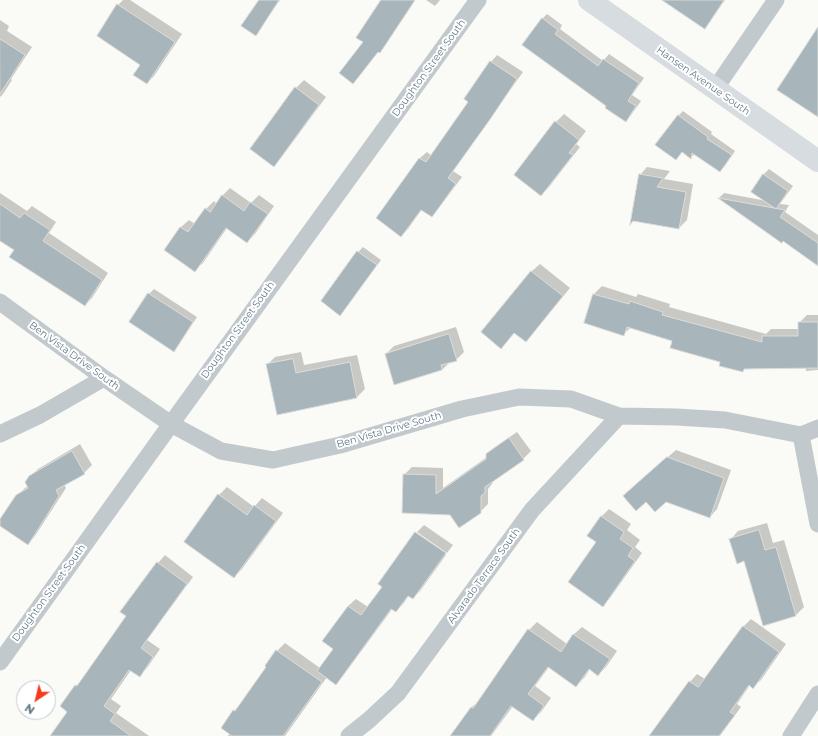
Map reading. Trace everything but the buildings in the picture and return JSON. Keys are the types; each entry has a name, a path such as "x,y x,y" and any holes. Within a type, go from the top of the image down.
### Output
{"street":[{"name":"Doughton Street South","path":"0,662 170,424 478,0"},
{"name":"Hansen Avenue South","path":"589,0 818,161"},
{"path":"715,89 776,0"},
{"name":"Ben Vista Drive South","path":"0,302 170,424 221,451 273,460 340,445 462,409 519,397 571,399 619,416 725,420 801,435"},
{"path":"0,434 40,415 104,378"},
{"name":"Alvarado Terrace South","path":"349,736 398,693 532,510 619,416"},
{"path":"818,428 801,435 818,524"},
{"path":"791,736 818,694"}]}
